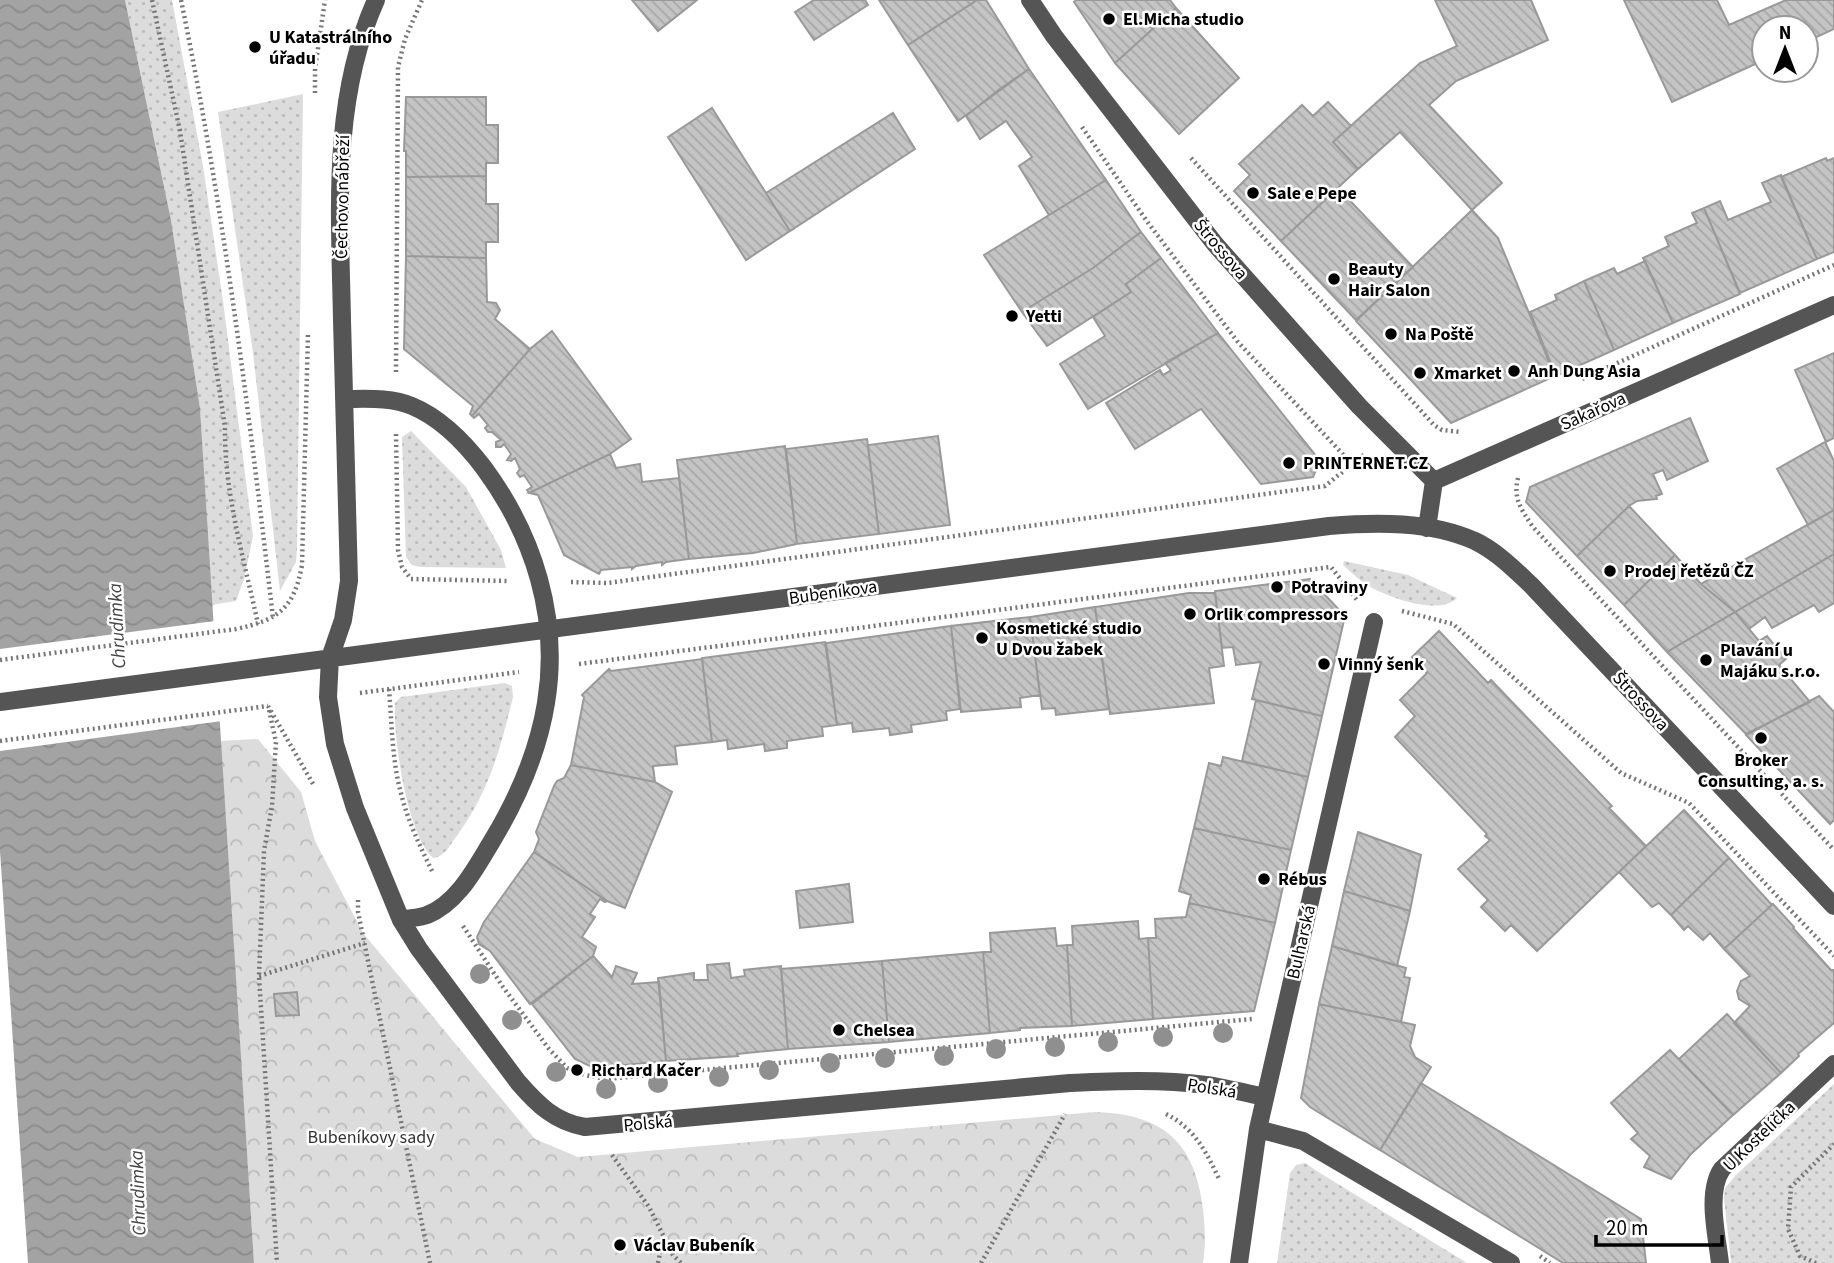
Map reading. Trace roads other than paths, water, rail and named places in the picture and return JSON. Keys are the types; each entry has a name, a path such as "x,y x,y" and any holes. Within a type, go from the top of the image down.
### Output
{"street":[{"name":"Čechovo nábřeží","path":"330,658 343,620 349,581 340,203 343,127 350,79 376,0"},
{"name":"Štrossova","path":"1030,0 1070,58 1215,244 1359,407 1434,481"},
{"name":"Sakařova","path":"1434,481 1834,305"},
{"path":"344,400 378,398 413,407 440,422 473,454 503,494 530,548 541,582 549,629 546,702 537,745 520,789 477,866 448,902 426,915 401,920"},
{"path":"1427,528 1434,481"},
{"name":"Bubeníkova","path":"0,702 1329,526 1395,524 1427,528"},
{"name":"Štrossova","path":"1427,528 1475,541 1505,561 1531,585 1834,906"},
{"name":"Bulharská","path":"1239,1263 1258,1129 1374,622"},
{"name":"Polská","path":"330,658 328,697 335,744 355,808 401,920 419,949 518,1082 534,1101 566,1124 610,1127 1070,1083 1144,1080 1208,1085 1265,1097"},
{"name":"U Kostelíčka","path":"1720,1263 1713,1196 1716,1177 1834,1065"},
{"path":"1258,1129 1303,1141 1511,1263"}],"water":[{"name":"Chrudimka","path":"0,0 125,0 171,220 200,408 254,1263 28,1263 0,851"}],"place":[{"name":"El.Micha studio","path":"1109,19"},
{"name":"U Katastrálního úřadu","path":"255,47"},
{"name":"Sale e Pepe","path":"1253,193"},
{"name":"Beauty Hair Salon","path":"1334,279"},
{"name":"Yetti","path":"1012,316"},
{"name":"Na Poště","path":"1391,334"},
{"name":"Anh Dung Asia","path":"1514,371"},
{"name":"Xmarket","path":"1420,373"},
{"name":"PRINTERNET.CZ","path":"1289,463"},
{"name":"Prodej řetězů ČZ","path":"1610,571"},
{"name":"Potraviny","path":"1277,587"},
{"name":"Orlik compressors","path":"1190,614"},
{"name":"Kosmetické studio U Dvou žabek","path":"982,638"},
{"name":"Plavání u Majáku s.r.o.","path":"1706,660"},
{"name":"Vinný šenk","path":"1324,664"},
{"name":"Broker Consulting, a. s.","path":"1761,738"},
{"name":"Rébus","path":"1264,879"},
{"name":"Chelsea","path":"839,1030"},
{"name":"Richard Kačer","path":"577,1070"},
{"name":"Václav Bubeník","path":"620,1245"}],"park label":[{"name":"Bubeníkovy sady","path":"371,1137"}]}
